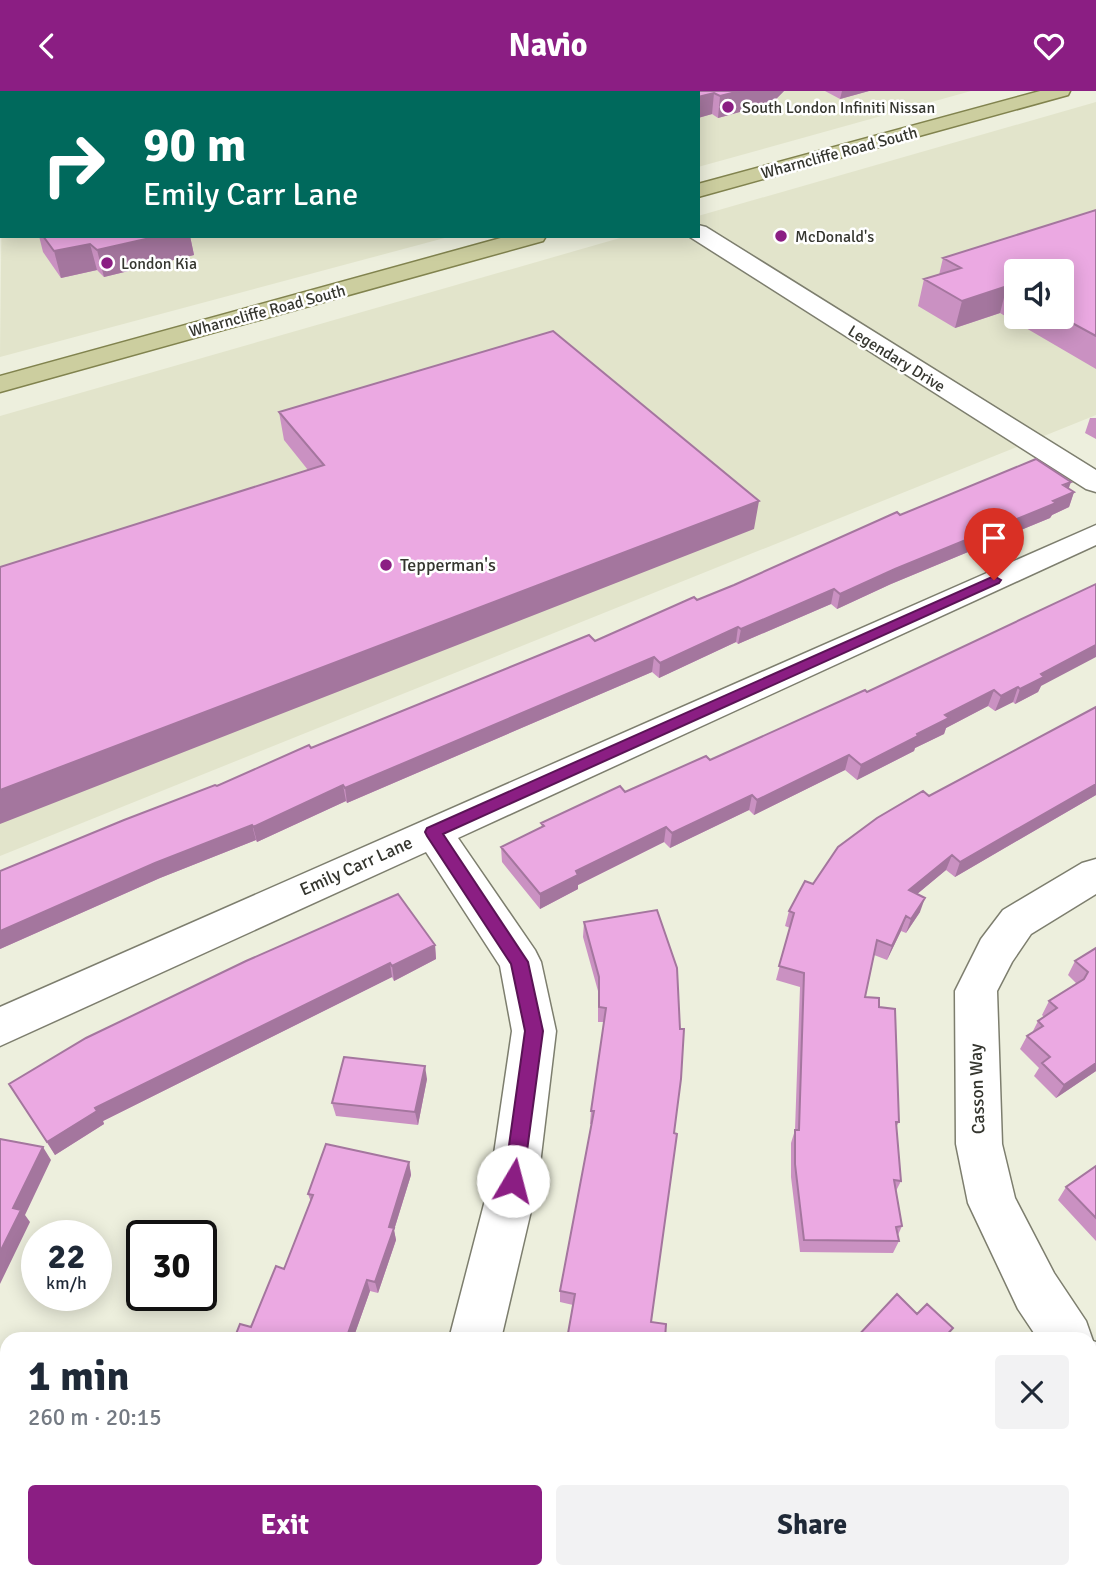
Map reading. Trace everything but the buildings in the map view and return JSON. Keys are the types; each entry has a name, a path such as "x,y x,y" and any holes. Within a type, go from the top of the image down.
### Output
{"main road":[{"name":"Wharncliffe Road South","path":"700,190 1061,91"},
{"name":"Wharncliffe Road South","path":"0,384 528,238"}],"street":[{"name":"Legendary Drive","path":"700,233 1096,483"},
{"name":"Emily Carr Lane","path":"0,1027 1096,534"},
{"path":"433,832 520,962 534,1031 513,1181 477,1332"},
{"name":"Casson Way","path":"1063,1332 1036,1291 992,1203 979,1145 976,991 996,951 1017,922 1096,874"}],"shaded area":[{"path":"700,91 971,91 700,166"},
{"path":"1096,102 1096,415 0,856 0,416 620,238 700,238 700,215"},
{"path":"1,238 445,238 0,357"}],"place":[{"name":"South London Infiniti Nissan","path":"728,107"},
{"name":"McDonald's","path":"781,236"},
{"name":"London Kia","path":"107,263"},
{"name":"Tepperman's","path":"386,565"}],"route":[{"path":"513,1181 534,1031 520,962 433,832 994,580"}]}
